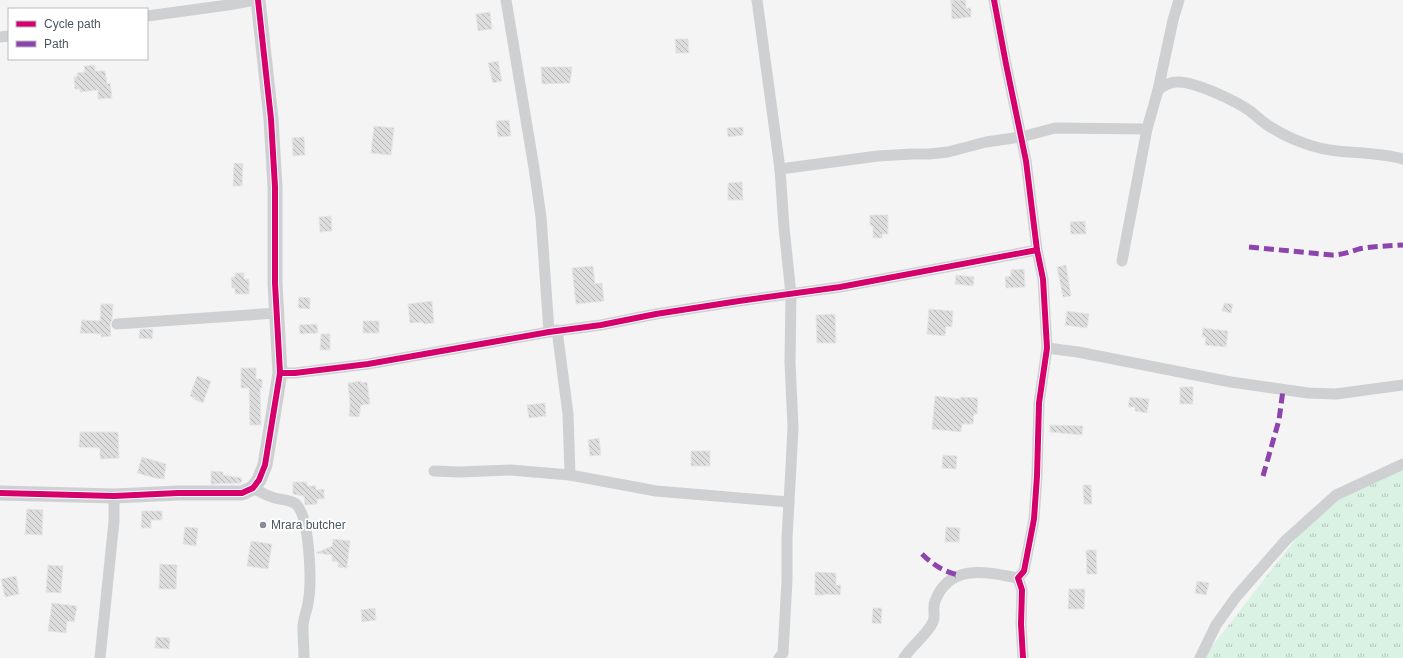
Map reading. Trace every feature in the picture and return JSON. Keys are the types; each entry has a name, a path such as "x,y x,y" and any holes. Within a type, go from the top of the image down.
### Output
{"street":[{"path":"0,493 114,496 178,493 242,493 253,488 259,480 265,464 280,373 275,283 275,187 272,127 257,0 148,16"},
{"path":"506,0 536,182 553,331 568,414 570,476"},
{"path":"757,0 780,170 791,294 790,362 792,427 784,635 782,653 779,658"},
{"path":"994,0 1026,161 1037,250 1043,279 1047,348 1039,403 1034,519 1024,571 1018,578"},
{"path":"1122,261 1147,129 1158,90 1179,0"},
{"path":"1158,90 1168,83 1183,82 1206,89 1230,99 1251,112 1273,129 1310,144 1335,151 1403,159"},
{"path":"780,170 878,156 948,152 986,142 1021,137 1055,128 1147,129"},
{"path":"280,373 295,373 368,364 553,331 601,325 656,314 840,287 1037,250"},
{"path":"117,324 277,313"},
{"path":"1047,348 1078,352 1231,382 1308,393 1336,394 1403,385"},
{"path":"1200,658 1216,625 1236,597 1286,540 1336,495 1403,464"},
{"path":"434,470 459,472 510,470 570,476 656,491 789,502"},
{"path":"253,488 273,498 295,504 300,510 304,522 309,553 310,588 303,626 304,658"},
{"path":"100,658 114,521 114,496"},
{"path":"904,658 932,623 935,600 942,588 951,578 959,574 976,572 1018,578"},
{"path":"1018,578 1022,590 1021,617 1023,658"}],"green space":[{"path":"1403,460 1403,658 1203,658 1326,500"}],"building":[{"path":"951,0 966,0 966,8 971,8 971,17 952,19"},
{"path":"490,12 492,29 478,31 476,14"},
{"path":"675,39 688,39 689,53 676,53"},
{"path":"498,61 502,81 493,83 488,63"},
{"path":"95,65 95,71 105,71 107,84 110,83 112,98 98,99 98,90 80,92 80,89 75,89 74,77 77,77 77,73 85,72 84,66"},
{"path":"541,67 572,67 570,83 542,84"},
{"path":"509,120 511,136 498,137 496,121"},
{"path":"374,126 394,128 391,155 371,153"},
{"path":"743,127 743,135 728,137 727,128"},
{"path":"304,137 305,155 293,156 292,138"},
{"path":"234,163 243,164 242,186 233,186"},
{"path":"742,182 743,200 728,200 728,183"},
{"path":"870,215 888,215 888,234 882,234 882,238 873,238 873,226 870,226"},
{"path":"331,216 332,231 320,232 319,217"},
{"path":"1085,221 1086,234 1071,234 1070,222"},
{"path":"1066,265 1071,296 1063,297 1057,267"},
{"path":"593,266 595,284 602,283 604,301 576,304 572,268"},
{"path":"1024,269 1025,287 1006,288 1005,277 1011,276 1011,270"},
{"path":"235,273 244,273 244,279 249,279 249,294 235,294 235,288 232,288 231,277 235,277"},
{"path":"956,275 974,277 973,286 955,284"},
{"path":"299,297 310,298 310,309 298,308"},
{"path":"432,301 434,323 410,323 408,304"},
{"path":"1224,303 1233,304 1231,313 1222,311"},
{"path":"101,304 113,304 112,319 110,324 111,336 101,337 101,334 80,333 82,320 100,321"},
{"path":"929,309 953,311 952,327 946,326 945,336 927,334"},
{"path":"1067,311 1089,314 1087,328 1065,325"},
{"path":"835,314 836,343 817,343 816,315"},
{"path":"363,321 379,321 379,333 363,333"},
{"path":"317,324 318,333 300,334 299,325"},
{"path":"1203,328 1228,331 1226,347 1205,345 1206,337 1202,337"},
{"path":"140,329 153,329 152,339 139,338"},
{"path":"321,334 330,334 330,350 320,350"},
{"path":"241,368 256,368 256,379 262,379 262,388 260,388 261,425 250,425 249,388 241,388"},
{"path":"197,376 211,381 203,403 190,396"},
{"path":"361,381 361,383 367,382 370,404 361,405 359,417 349,416 350,404 348,383"},
{"path":"1180,387 1193,387 1193,404 1180,404"},
{"path":"935,396 961,399 961,397 978,398 977,414 974,414 973,424 962,424 961,432 932,429"},
{"path":"1130,397 1149,399 1147,413 1135,411 1135,407 1128,407"},
{"path":"545,403 546,416 529,418 527,405"},
{"path":"1050,425 1083,426 1082,435 1050,432"},
{"path":"80,432 118,432 119,458 100,459 100,448 79,447"},
{"path":"599,438 601,455 590,456 588,440"},
{"path":"691,451 710,451 710,466 691,466"},
{"path":"943,455 957,456 956,469 942,468"},
{"path":"142,457 166,464 164,479 137,473"},
{"path":"211,471 223,472 223,475 242,478 241,483 211,484"},
{"path":"293,482 307,482 307,486 316,486 316,490 324,489 324,499 317,499 317,504 305,505 304,496 293,494"},
{"path":"1083,485 1091,485 1092,504 1084,504"},
{"path":"27,509 43,510 42,535 25,534"},
{"path":"142,511 162,511 162,520 151,520 151,528 141,528"},
{"path":"185,527 198,528 196,546 183,544"},
{"path":"946,527 960,528 959,542 945,542"},
{"path":"333,539 350,541 347,568 338,567 338,562 332,561 332,555 316,553 332,546"},
{"path":"251,541 272,544 268,569 247,566"},
{"path":"1086,550 1096,550 1097,574 1087,574"},
{"path":"160,564 177,565 176,589 159,589"},
{"path":"48,565 63,566 61,593 46,592"},
{"path":"815,572 836,573 836,585 841,585 840,595 815,595"},
{"path":"16,576 19,594 5,597 1,579"},
{"path":"1197,581 1209,583 1206,595 1195,593"},
{"path":"1069,589 1085,589 1084,609 1068,609"},
{"path":"52,603 77,606 74,622 67,621 66,633 48,631"},
{"path":"375,608 376,620 362,622 361,610"},
{"path":"873,608 882,608 881,624 872,623"},
{"path":"156,637 170,638 169,649 155,648"}],"marked path":[{"path":"1249,247 1332,255 1343,254 1365,248 1403,245"},
{"path":"1263,476 1279,420 1283,390"},
{"path":"922,554 938,567 958,575 955,576"}],"cycle path":[{"path":"0,493 114,496 178,493 242,493 253,488 259,480 265,465 280,373 275,283 275,187 271,119 258,0"},
{"path":"994,0 1026,161 1037,250 1043,279 1047,348 1039,403 1034,519 1024,571 1018,578 1022,590 1021,624 1023,658"},
{"path":"280,373 295,373 368,364 549,332 601,325 656,314 840,287 1037,250"}],"place":[{"name":"Mrara butcher","path":"263,525"}]}
